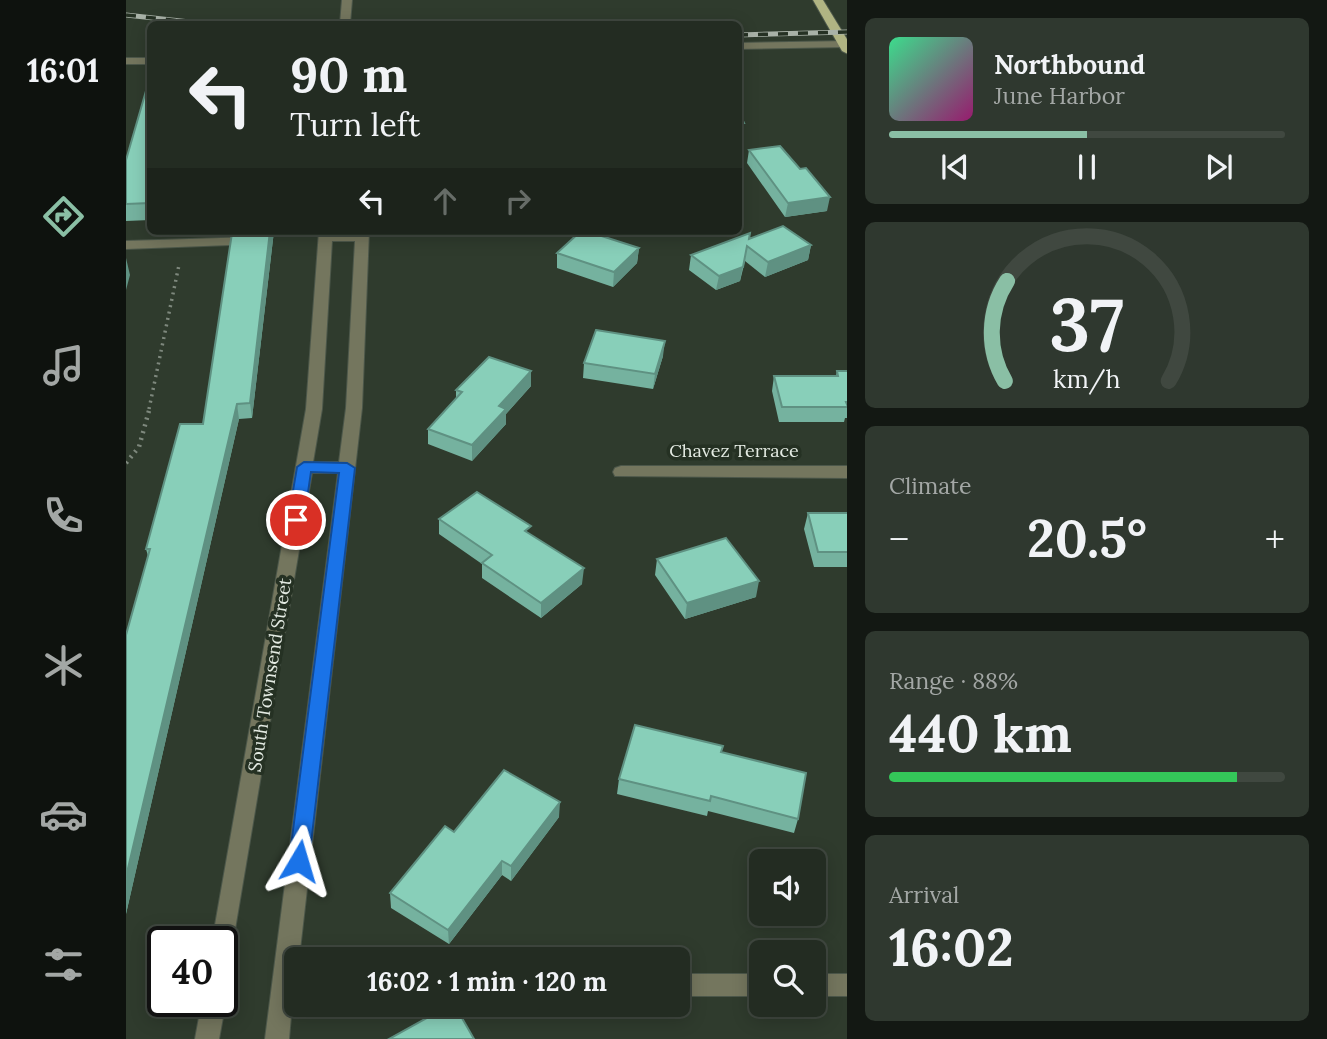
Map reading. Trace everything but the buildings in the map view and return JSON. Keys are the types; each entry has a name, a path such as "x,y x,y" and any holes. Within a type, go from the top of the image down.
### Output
{"main road":[{"path":"818,0 846,46"}],"street":[{"path":"345,21 347,0"},
{"path":"742,46 846,46"},
{"path":"126,61 147,61"},
{"name":"South Townsend Street","path":"226,926 314,409 326,235"},
{"path":"277,1039 354,408 362,235"},
{"path":"126,245 253,241"},
{"path":"304,467 347,468"},
{"name":"Chavez Terrace","path":"621,472 847,472"},
{"path":"690,985 749,985"},
{"path":"826,985 847,985"},
{"path":"207,1039 211,1017"}],"path":[{"path":"126,463 139,447 145,429 183,243"}],"railway":[{"path":"126,15 181,21"},
{"path":"742,35 847,32"}],"route":[{"path":"296,520 304,467 347,468 299,861"}]}
